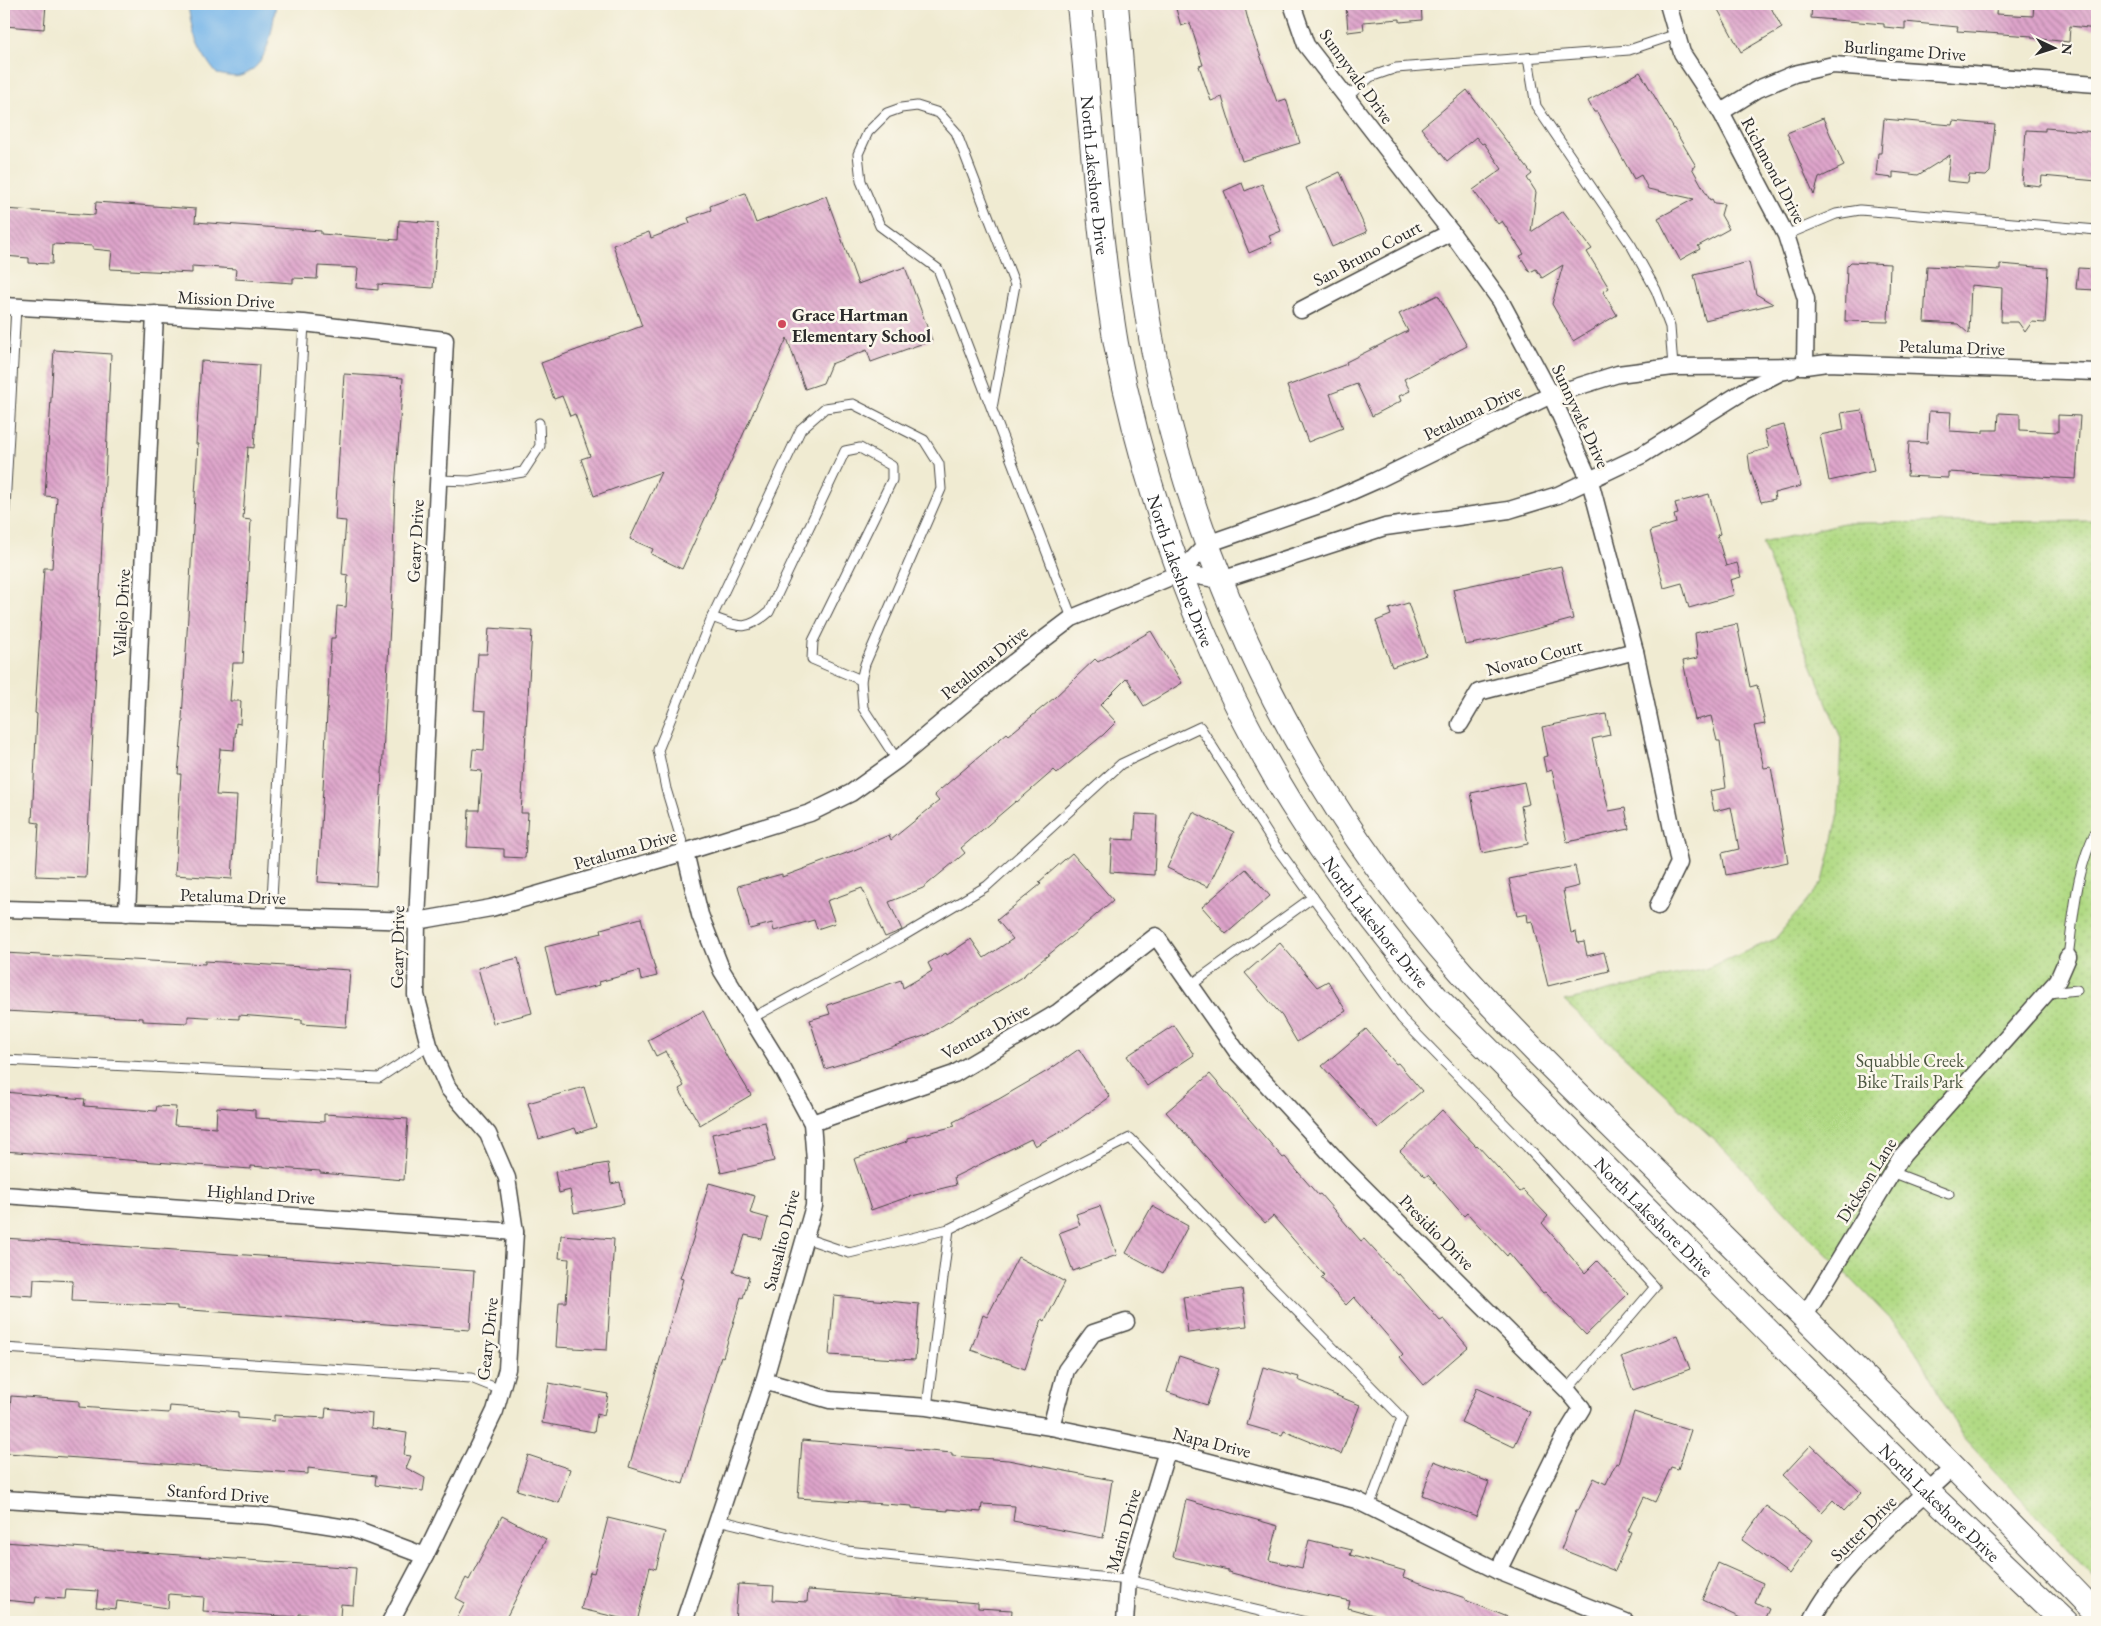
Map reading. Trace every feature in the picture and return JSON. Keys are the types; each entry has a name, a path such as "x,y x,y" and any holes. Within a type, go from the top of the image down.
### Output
{"main road":[{"name":"North Lakeshore Drive","path":"1079,4 1099,214 1116,342 1133,422 1150,487 1180,573 1221,670 1270,767 1291,803 1343,880 1395,949 1437,998 1928,1492 2065,1622"},
{"name":"North Lakeshore Drive","path":"1116,4 1135,216 1151,342 1172,435 1207,544 1248,649 1290,732 1358,840 1399,897 1462,973 1519,1033 2094,1611"},
{"path":"1779,1343 1804,1318"}],"street":[{"name":"Sunnyvale Drive","path":"1292,4 1306,45 1451,232 1500,300 1551,395 1590,481 1635,650 1679,863 1658,906"},
{"name":"Richmond Drive","path":"1668,4 1682,53 1721,112 1786,235 1806,299 1805,366"},
{"name":"Burlingame Drive","path":"1721,112 1758,89 1794,74 1832,65 2097,84"},
{"name":"San Bruno Court","path":"1301,310 1451,232"},
{"name":"Mission Drive","path":"10,307 304,324 445,340"},
{"name":"Vallejo Drive","path":"127,913 155,314"},
{"name":"Geary Drive","path":"390,1622 425,1556 495,1411 507,1369 515,1232 508,1178 488,1134 448,1088 429,1045 416,995 416,921 445,340"},
{"name":"Petaluma Drive","path":"1180,573 1221,580 1385,527 1509,510 1558,495 1642,455 1744,391 1781,372 1805,366 1827,363 2097,372"},
{"name":"Petaluma Drive","path":"4,909 416,921 491,908 686,852 810,813 851,793 897,760 1014,662 1072,618 1180,573 1207,544 1325,503 1375,481 1551,395 1618,374 1674,367 1805,366"},
{"name":"Novato Court","path":"1460,724 1479,692 1635,650"},
{"name":"Sausalito Drive","path":"684,1622 764,1381 805,1238 814,1206 816,1161 812,1123 784,1071 722,971 700,915 686,852"},
{"name":"Presidio Drive","path":"1156,936 1238,1053 1342,1166 1567,1390 1582,1408 1564,1439 1498,1571"},
{"name":"Ventura Drive","path":"812,1123 954,1074 1057,1013 1156,936"},
{"name":"Dickson Lane","path":"1804,1318 1902,1156 2058,980 2068,957"},
{"name":"Highland Drive","path":"4,1195 515,1232"},
{"path":"1051,1427 1066,1370 1093,1333 1126,1322"},
{"name":"Napa Drive","path":"764,1381 830,1400 927,1406 1051,1427 1167,1451 1356,1500 1498,1571 1626,1622"},
{"name":"Marin Drive","path":"1125,1622 1128,1580 1167,1451"},
{"name":"Sutter Drive","path":"1811,1622 1821,1602 1859,1557 1953,1468"},
{"name":"Stanford Drive","path":"4,1499 270,1516 353,1529 425,1556"}],"lane":[{"path":"1346,98 1370,77 1396,68 1629,50 1677,34"},
{"path":"1528,58 1536,106 1631,246 1656,290 1670,327 1674,367"},
{"path":"992,408 1015,285 956,132 939,113 917,106 901,108 887,113 868,132 858,154 861,181 880,226 938,270 1072,618"},
{"path":"1786,235 1836,214 1860,210 2097,230"},
{"path":"4,525 10,307"},
{"path":"271,917 304,324"},
{"path":"686,852 666,788 658,750 712,617 801,429 825,408 853,404 924,440 939,464 941,489 864,664 861,680 863,708 897,760"},
{"path":"438,480 470,481 524,472 540,446 539,423"},
{"path":"712,617 739,627 757,623 769,612 845,451 860,448 892,466 892,480 813,641 812,658 861,680"},
{"path":"752,1018 903,936 987,886 1121,764 1200,727 1274,844 1402,1019 1527,1147 1655,1287 1567,1390"},
{"path":"2068,957 2080,873 2089,844 2097,829"},
{"path":"1191,985 1313,897"},
{"path":"2045,994 2078,990"},
{"path":"4,1060 378,1078 429,1045"},
{"path":"805,1238 850,1253 949,1229 1130,1138 1234,1248 1402,1418 1369,1507"},
{"path":"1892,1172 1949,1194"},
{"path":"927,1406 949,1229"},
{"path":"4,1348 471,1378 501,1390"},
{"path":"718,1520 847,1551 1128,1580 1306,1622"}],"green space":[{"name":"Squabble Creek Bike Trails Park","path":"2097,521 2097,1581 1962,1436 1908,1337 1720,1145 1564,1001 1705,969 1775,939 1823,882 1838,818 1841,738 1762,543 1843,523"}],"water":[{"path":"188,4 276,4 267,46 257,65 250,72 240,76 231,77 217,74 205,58 197,41 191,24"}],"building":[{"path":"4,4 46,4 44,29 4,26"},
{"path":"1191,4 1244,4 1249,24 1277,102 1286,99 1300,143 1242,161 1222,97 1211,101 1199,66 1203,65 1190,23 1181,26 1176,9"},
{"path":"1346,4 1421,4 1422,20 1400,22 1400,19 1363,22 1364,30 1348,32"},
{"path":"1715,4 1769,4 1782,28 1741,52"},
{"path":"1812,4 1997,4 1996,14 2033,16 2034,4 2097,4 2097,29 2070,26 2069,42 2032,38 2032,36 1957,31 1958,27 1905,22 1905,29 1884,27 1884,24 1811,18"},
{"path":"1640,72 1696,166 1692,168 1710,200 1712,199 1714,203 1724,204 1721,215 1729,229 1698,246 1700,249 1680,260 1658,218 1694,199 1648,189 1641,175 1634,179 1597,112 1594,112 1588,101"},
{"path":"1467,90 1532,174 1527,178 1536,192 1531,232 1563,211 1592,249 1587,252 1609,288 1603,292 1617,315 1573,341 1552,304 1563,265 1542,278 1536,269 1530,272 1520,256 1524,254 1502,221 1498,224 1473,190 1502,169 1484,143 1482,144 1476,137 1447,161 1421,128"},
{"path":"1823,118 1844,166 1819,178 1814,195 1787,133"},
{"path":"1884,119 1952,125 1953,121 1995,125 1990,172 1986,176 1969,175 1968,183 1947,181 1950,155 1918,175 1893,172 1893,178 1876,176 1878,153 1881,153"},
{"path":"2045,128 2097,132 2097,181 2042,176 2041,186 2022,184 2026,130 2045,131"},
{"path":"1340,172 1367,232 1332,247 1306,188"},
{"path":"1242,183 1245,191 1262,184 1281,231 1269,236 1272,243 1249,253 1224,191"},
{"name":"Grace Hartman Elementary School","path":"745,193 756,223 826,196 858,284 905,267 932,340 871,362 867,350 831,364 823,383 805,389 787,338 682,569 651,554 653,549 630,539 661,472 594,496 581,459 590,456 575,414 570,416 562,396 554,399 541,363 642,326 613,245 649,232 651,238 690,223 688,218 711,210 710,206"},
{"path":"96,202 196,209 195,222 321,231 321,234 398,240 399,220 438,223 433,288 378,284 378,290 356,288 358,268 318,266 317,279 293,278 293,283 235,279 236,269 192,266 192,273 110,269 112,251 93,249 93,246 53,244 52,264 29,263 29,258 4,256 4,209 95,215"},
{"path":"1749,262 1756,294 1773,304 1705,320 1694,275"},
{"path":"1851,262 1890,264 1888,322 1845,321 1847,266"},
{"path":"2000,264 2048,268 2045,323 2032,322 2025,332 2018,322 2001,322 2002,288 1971,285 1969,334 1958,324 1924,322 1927,266 2000,270"},
{"path":"2078,268 2097,269 2097,290 2076,289"},
{"path":"1438,295 1467,346 1404,379 1410,391 1399,396 1401,401 1372,416 1357,384 1330,394 1343,428 1308,442 1287,386 1347,364 1346,362 1408,331 1399,314"},
{"path":"54,350 111,354 86,878 36,876 39,823 32,822 37,714 35,713 44,568 52,568 57,497 45,496"},
{"path":"201,361 259,365 254,448 248,447 243,519 251,520 243,663 233,663 230,701 241,701 240,724 236,723 234,750 220,749 216,795 237,796 232,879 175,875 181,774 178,774 183,720"},
{"path":"344,374 403,378 395,489 392,587 376,886 318,882 331,638 335,638 337,606 346,607 348,575 342,574 346,521 335,520"},
{"path":"1862,410 1874,471 1829,481 1820,435 1844,430 1841,413"},
{"path":"1929,411 1951,412 1950,431 1983,433 1983,430 1998,430 1999,413 2020,414 2020,430 2058,432 2058,415 2080,416 2076,479 1948,472 1948,478 1907,476 1909,442 1927,443"},
{"path":"1784,425 1801,486 1774,493 1775,499 1761,502 1750,469 1748,454 1769,448 1764,430"},
{"path":"1709,494 1720,534 1717,535 1726,566 1737,563 1741,577 1730,580 1734,595 1689,608 1682,583 1664,588 1650,531 1676,523 1674,515 1678,514 1675,503"},
{"path":"1561,566 1573,619 1498,639 1465,645 1453,589"},
{"path":"1408,603 1426,655 1392,667 1376,621 1391,615 1389,609"},
{"path":"1737,624 1750,687 1757,685 1765,724 1754,726 1764,768 1771,767 1788,862 1726,875 1722,853 1739,849 1731,807 1714,811 1710,791 1726,788 1720,741 1717,741 1711,716 1695,720 1683,661 1698,658 1695,633"},
{"path":"489,628 532,631 521,813 528,813 525,858 504,857 504,849 467,847 469,810 479,810 482,771 471,770 473,749 484,750 486,711 474,710 478,654 487,654"},
{"path":"1151,631 1182,683 1144,706 1127,678 1100,705 1116,722 1103,735 1057,773 1054,770 1016,801 961,848 965,853 923,888 889,902 902,930 885,937 862,888 827,901 835,923 817,929 814,920 774,931 772,923 750,929 738,886 782,874 782,877 889,835 891,840 939,801 934,795 1007,733 1009,735 1054,698 1095,659 1098,662"},
{"path":"1606,714 1610,735 1592,739 1609,811 1625,808 1629,829 1567,842 1552,770 1546,772 1543,757 1548,756 1542,727"},
{"path":"1524,782 1529,804 1521,806 1528,844 1482,853 1471,793"},
{"path":"1193,812 1234,832 1208,887 1167,868"},
{"path":"1136,814 1157,815 1154,875 1110,872 1112,839 1134,840"},
{"path":"1072,853 1113,900 1080,929 1025,975 927,1035 825,1069 810,1020 830,1014 827,1005 901,980 903,988 932,971 928,963 946,953 947,955 971,939 984,958 1013,939 997,920 1041,884 1039,882"},
{"path":"1575,866 1579,886 1563,890 1571,933 1576,932 1578,943 1584,942 1587,956 1604,952 1609,971 1548,986 1532,921 1528,922 1527,914 1517,916 1509,879"},
{"path":"1246,869 1270,896 1226,934 1202,907"},
{"path":"641,918 657,976 641,980 639,971 599,982 600,985 556,995 545,947 602,933 601,929"},
{"path":"1280,943 1317,987 1328,981 1346,1011 1297,1042 1282,1016 1245,973"},
{"path":"4,953 205,964 205,961 350,970 346,1027 302,1024 302,1020 239,1015 239,1019 188,1016 188,1023 143,1021 143,1018 4,1011"},
{"path":"518,958 532,1013 493,1023 478,968"},
{"path":"703,1011 729,1061 751,1095 700,1125 679,1089 684,1086 666,1051 656,1056 648,1040"},
{"path":"1174,1025 1194,1055 1147,1086 1127,1056"},
{"path":"1366,1029 1422,1091 1378,1128 1322,1066"},
{"path":"1079,1049 1110,1097 1067,1128 1035,1146 1031,1139 954,1177 956,1185 911,1196 871,1210 854,1159 908,1141 908,1138 955,1126 953,1122 999,1099 1049,1070"},
{"path":"1210,1074 1283,1158 1285,1157 1318,1195 1320,1194 1361,1241 1364,1239 1397,1275 1399,1274 1440,1321 1444,1319 1468,1347 1424,1385 1400,1357 1403,1354 1354,1297 1346,1305 1321,1278 1324,1275 1273,1216 1265,1223 1166,1112"},
{"path":"584,1087 596,1127 577,1133 575,1128 539,1139 528,1103"},
{"path":"4,1092 85,1099 84,1106 156,1111 157,1106 176,1107 174,1125 216,1128 217,1107 255,1110 255,1118 324,1122 324,1114 408,1119 404,1180 320,1173 320,1171 251,1166 251,1169 4,1151"},
{"path":"1442,1110 1520,1192 1523,1190 1548,1216 1542,1223 1585,1273 1597,1261 1628,1294 1586,1335 1545,1292 1543,1293 1509,1253 1507,1256 1467,1213 1464,1216 1428,1175 1425,1177 1400,1151"},
{"path":"765,1122 774,1161 721,1173 712,1134"},
{"path":"608,1163 611,1184 620,1182 624,1204 574,1213 570,1190 559,1193 555,1172"},
{"path":"709,1183 755,1196 750,1213 768,1218 762,1239 745,1235 733,1272 749,1277 723,1357 721,1356 683,1484 629,1467 683,1279 680,1278"},
{"path":"1100,1206 1117,1255 1073,1271 1059,1233 1080,1225 1076,1214"},
{"path":"1152,1206 1188,1226 1163,1273 1126,1253"},
{"path":"561,1235 614,1239 607,1350 556,1347 559,1302 566,1302 569,1259 559,1258"},
{"path":"4,1238 474,1271 470,1330 177,1309 177,1306 72,1301 73,1281 34,1279 33,1296 4,1294"},
{"path":"1018,1257 1065,1282 1045,1321 1042,1319 1025,1369 971,1350 983,1315 987,1317"},
{"path":"1242,1289 1247,1326 1188,1333 1183,1297"},
{"path":"834,1296 919,1304 915,1360 829,1355"},
{"path":"1677,1335 1690,1369 1633,1390 1621,1357"},
{"path":"1179,1356 1219,1369 1207,1405 1167,1392"},
{"path":"1263,1367 1299,1377 1298,1380 1360,1405 1341,1454 1284,1431 1282,1435 1247,1425"},
{"path":"549,1383 608,1394 604,1416 597,1414 594,1432 542,1423"},
{"path":"1477,1388 1530,1412 1514,1447 1461,1422"},
{"path":"11,1396 79,1401 79,1407 169,1413 170,1406 208,1409 238,1412 238,1418 274,1421 274,1415 325,1418 326,1408 372,1413 371,1428 407,1433 404,1455 411,1456 406,1468 425,1478 423,1491 375,1485 376,1476 308,1468 308,1474 7,1453"},
{"path":"1634,1412 1691,1430 1678,1469 1671,1467 1655,1502 1644,1497 1628,1531 1631,1532 1615,1571 1561,1549 1576,1511 1578,1511 1594,1478 1606,1484 1616,1463 1618,1464"},
{"path":"802,1440 952,1453 952,1456 1008,1460 1112,1480 1103,1538 1013,1521 1015,1506 982,1504 981,1512 948,1509 948,1511 912,1508 912,1506 798,1498"},
{"path":"1811,1445 1861,1493 1844,1511 1833,1500 1822,1512 1783,1475"},
{"path":"528,1455 570,1469 559,1503 517,1490"},
{"path":"1434,1461 1489,1482 1476,1516 1422,1495"},
{"path":"1186,1500 1278,1526 1269,1560 1302,1568 1309,1540 1352,1550 1350,1555 1405,1571 1403,1577 1465,1598 1465,1600 1520,1622 1399,1622 1348,1608 1350,1601 1288,1588 1228,1572 1228,1570 1173,1557"},
{"path":"1766,1506 1813,1540 1789,1574 1742,1540"},
{"path":"502,1516 546,1539 504,1622 455,1622 465,1603 456,1598 466,1578 469,1580"},
{"path":"608,1518 665,1532 656,1569 650,1567 637,1622 581,1609 590,1572 594,1573"},
{"path":"4,1542 356,1568 353,1605 341,1604 340,1617 299,1614 299,1617 203,1611 204,1597 169,1594 168,1608 117,1601 116,1609 96,1607 98,1591 66,1589 65,1599 36,1597 35,1603 4,1600"},
{"path":"1718,1563 1763,1583 1755,1602 1769,1609 1763,1622 1749,1622 1702,1600"},
{"path":"738,1584 774,1586 773,1600 807,1602 808,1590 978,1603 978,1608 1012,1610 1011,1622 735,1622"}],"place":[{"name":"Grace Hartman Elementary School","path":"782,324"}]}
